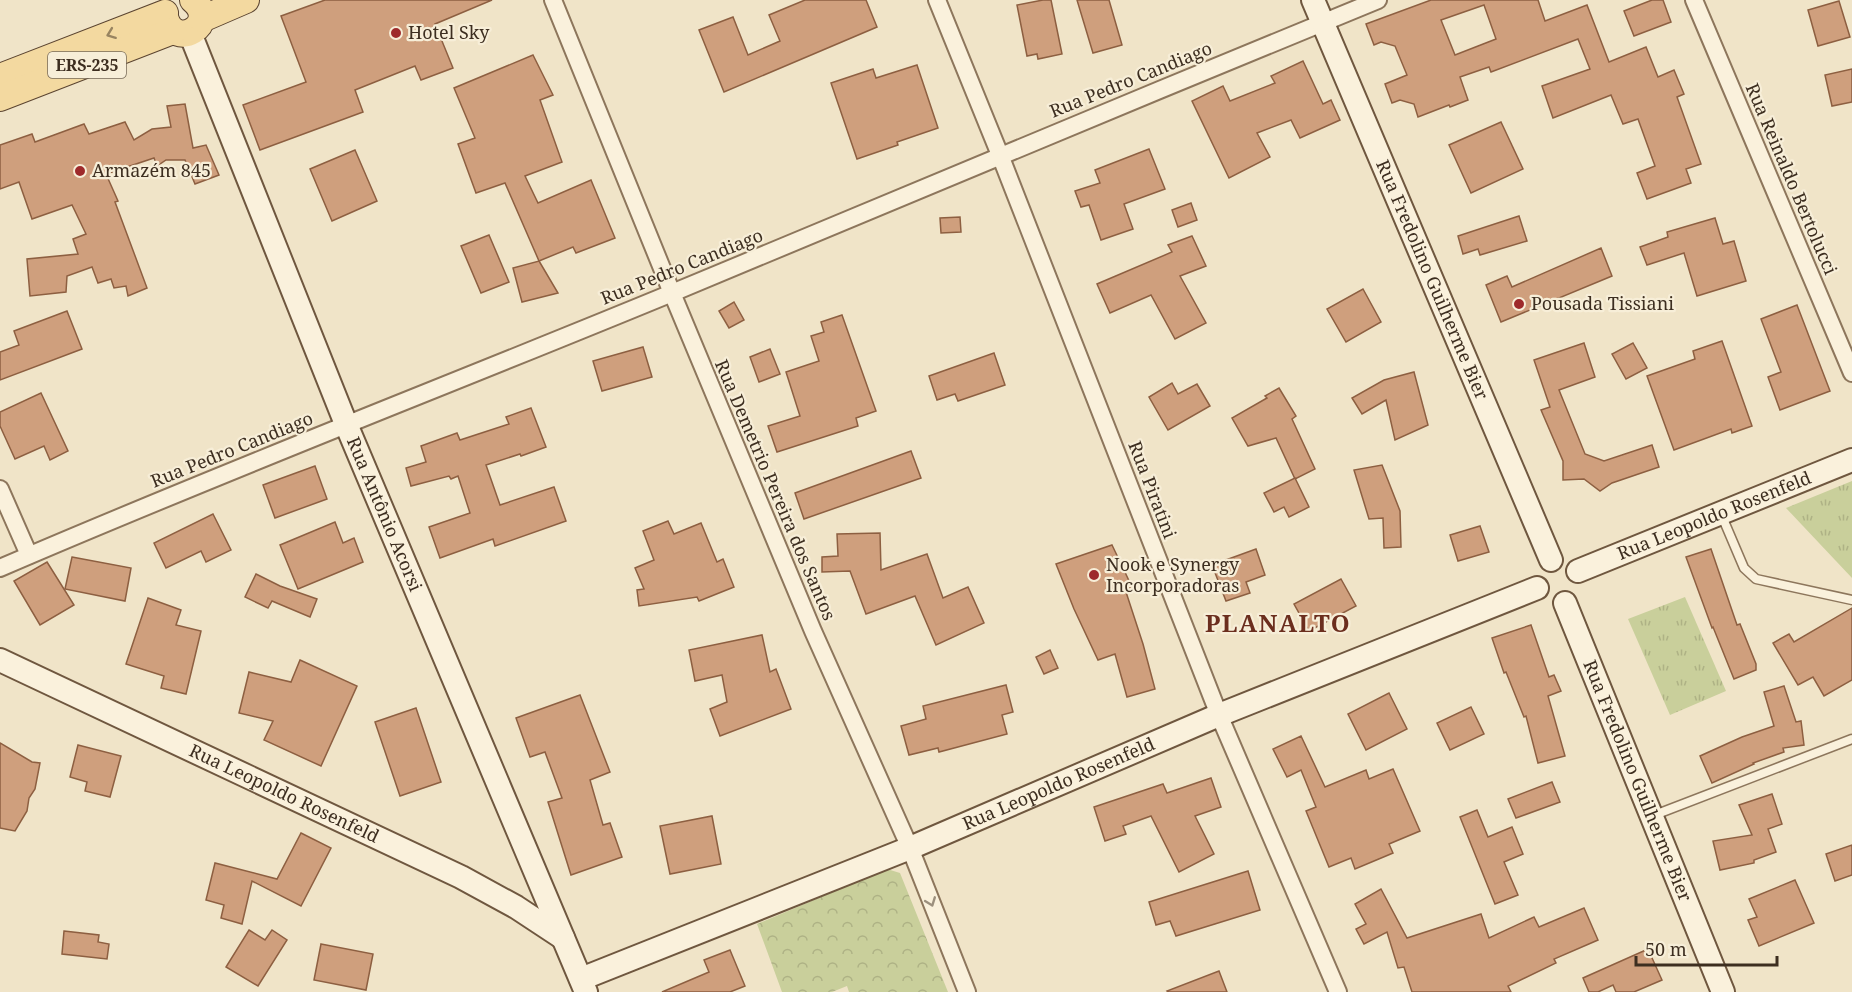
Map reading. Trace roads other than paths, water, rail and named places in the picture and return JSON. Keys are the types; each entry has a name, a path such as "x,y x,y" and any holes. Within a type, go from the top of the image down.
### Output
{"main road":[{"name":"ERS-235","path":"0,77 186,12 246,0"},
{"name":"ERS-235","path":"0,98 186,12"}],"street":[{"name":"Rua Demetrio Pereira dos Santos","path":"554,0 672,293 813,631 910,848 967,992"},
{"name":"Rua Piratini","path":"936,0 1000,155 1219,715 1338,992"},
{"name":"Rua Fredolino Guilherme Bier","path":"1313,0 1551,560"},
{"name":"Rua Pedro Candiago","path":"0,568 346,424 672,293 1378,0"},
{"name":"Rua Reinaldo Bertolucci","path":"1694,0 1852,373"},
{"name":"Rua Antônio Acorsi","path":"186,12 346,424 583,985"},
{"name":"Rua Leopoldo Rosenfeld","path":"1578,571 1852,460"},
{"path":"0,489 29,555"},
{"path":"1551,560 1567,561 1578,571 1580,586 1572,599 1565,603 1551,603 1545,600 1537,588 1537,574 1540,568 1551,560"},
{"name":"Rua Leopoldo Rosenfeld","path":"583,985 1219,715 1537,588"},
{"name":"Rua Fredolino Guilherme Bier","path":"1565,603 1723,992"},
{"name":"Rua Leopoldo Rosenfeld","path":"0,660 461,877 516,907 563,938"}],"lane":[{"path":"1721,514 1744,568 1756,579 1852,600"},
{"path":"1651,817 1852,739"}],"place":[{"name":"Hotel Sky","path":"396,33"},
{"name":"Armazém 845","path":"80,171"},
{"name":"Pousada Tissiani","path":"1519,304"},
{"name":"Nook e Synergy Incorporadoras","path":"1094,575"}],"district":[{"name":"PLANALTO","path":"1278,624"}]}
